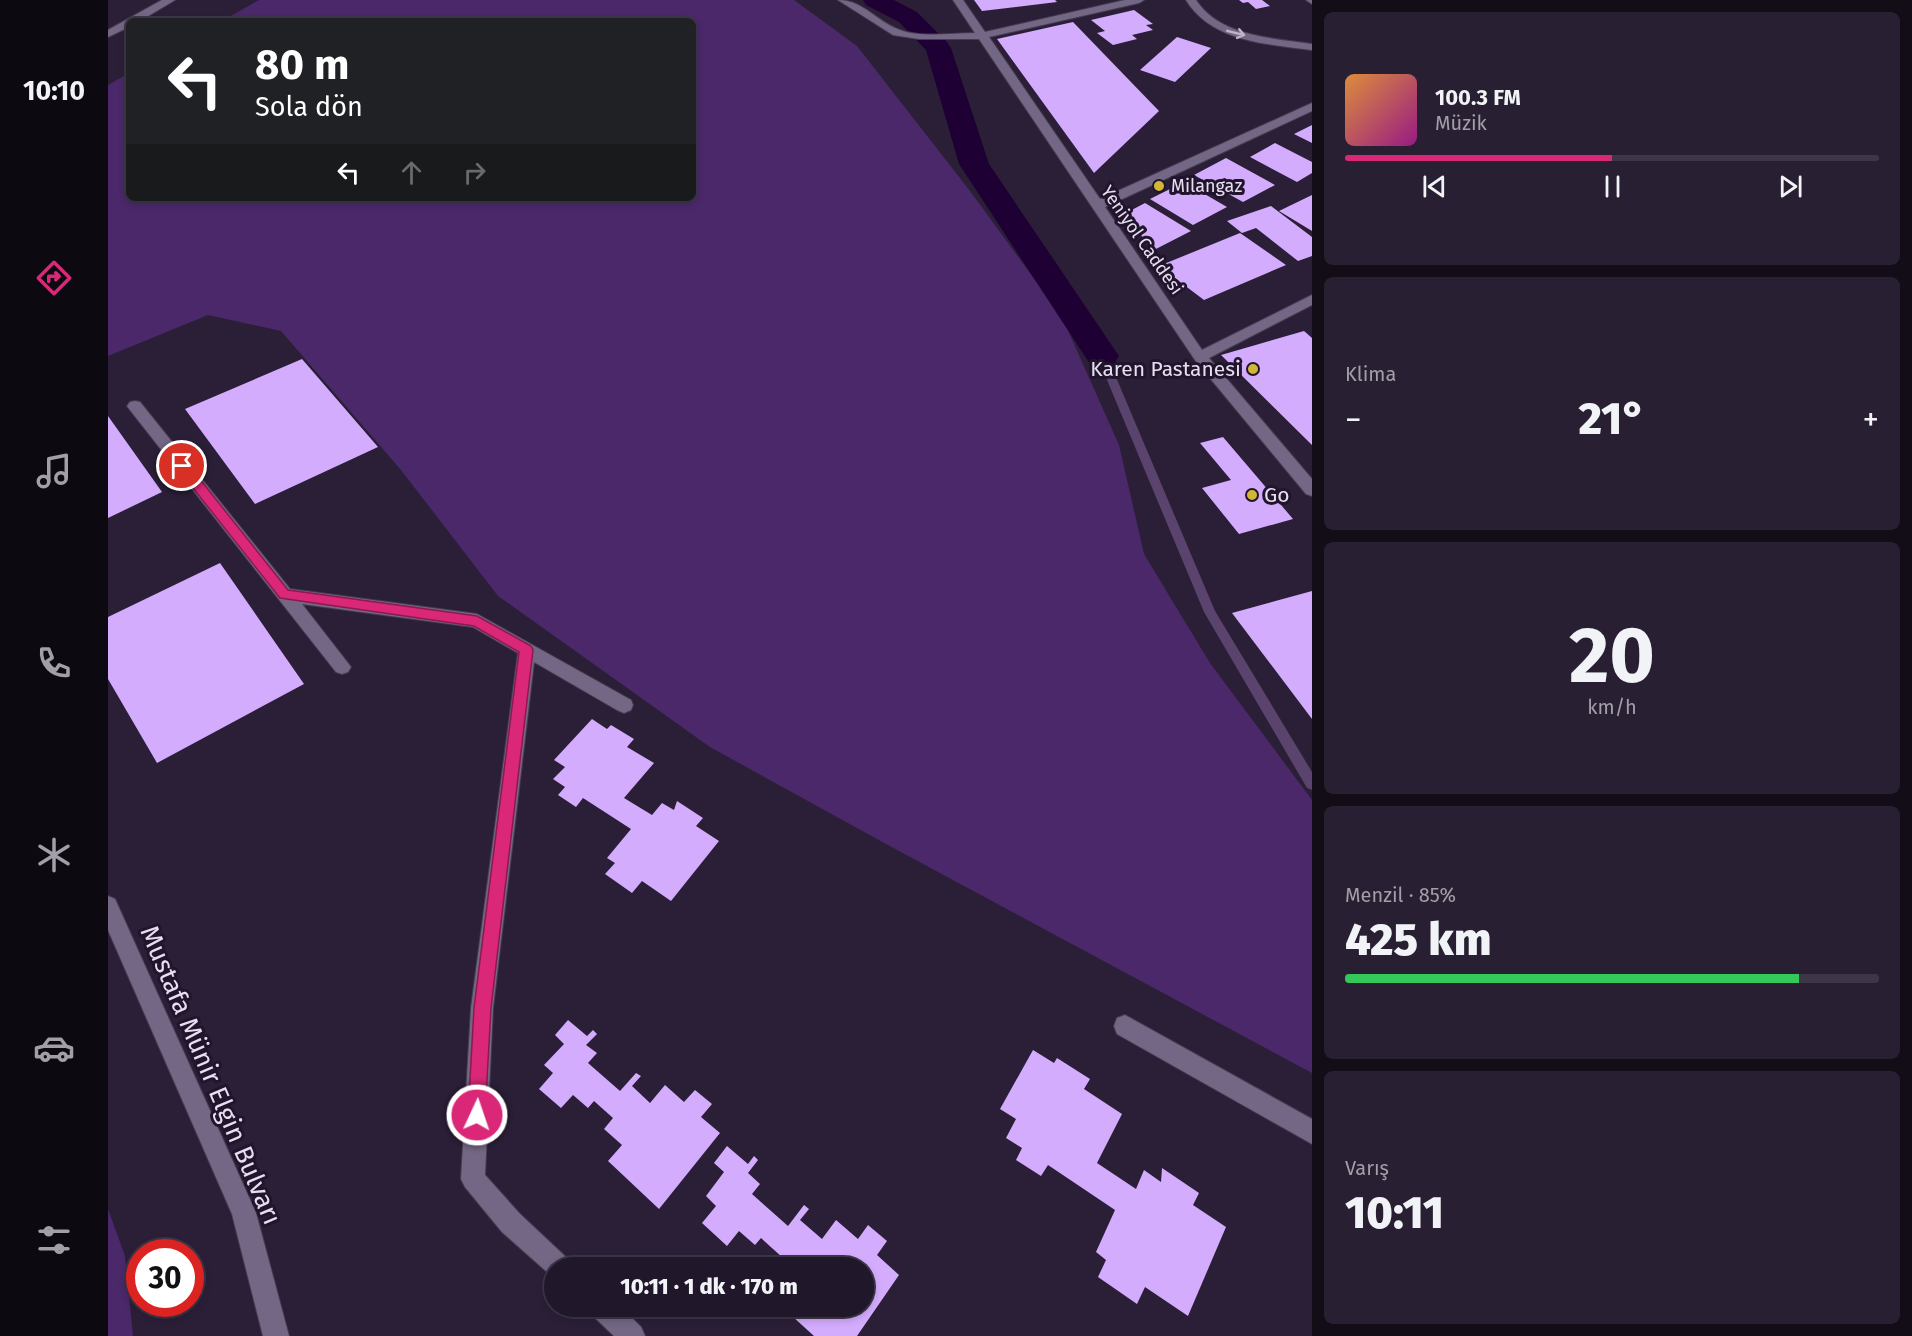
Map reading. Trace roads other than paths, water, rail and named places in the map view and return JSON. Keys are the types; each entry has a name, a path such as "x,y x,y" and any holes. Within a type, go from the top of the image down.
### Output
{"street":[{"path":"137,18 170,0"},
{"path":"843,0 897,33 919,36 980,36 1139,0"},
{"name":"Yeniyol Caddesi","path":"958,0 980,36 1200,357 1312,490"},
{"path":"1191,0 1195,10 1209,22 1228,31 1275,42 1312,47"},
{"path":"108,34 126,24"},
{"path":"1098,205 1312,107"},
{"path":"1200,357 1312,299"},
{"path":"135,406 342,668"},
{"path":"284,595 477,621 624,705"},
{"path":"526,650 482,1008 473,1179 511,1223 547,1257"},
{"name":"Mustafa Münir Elgin Bulvarı","path":"108,906 244,1213 276,1336"},
{"path":"1125,1026 1312,1132"},
{"path":"612,1317 632,1336"}],"waterway":[{"path":"875,0 908,17 938,48 974,164 1102,356"},
{"path":"1102,356 1210,612 1312,784"}],"place":[{"name":"Milangaz","path":"1159,186"},
{"name":"Karen Pastanesi","path":"1253,369"},
{"name":"Go","path":"1252,495"}]}
